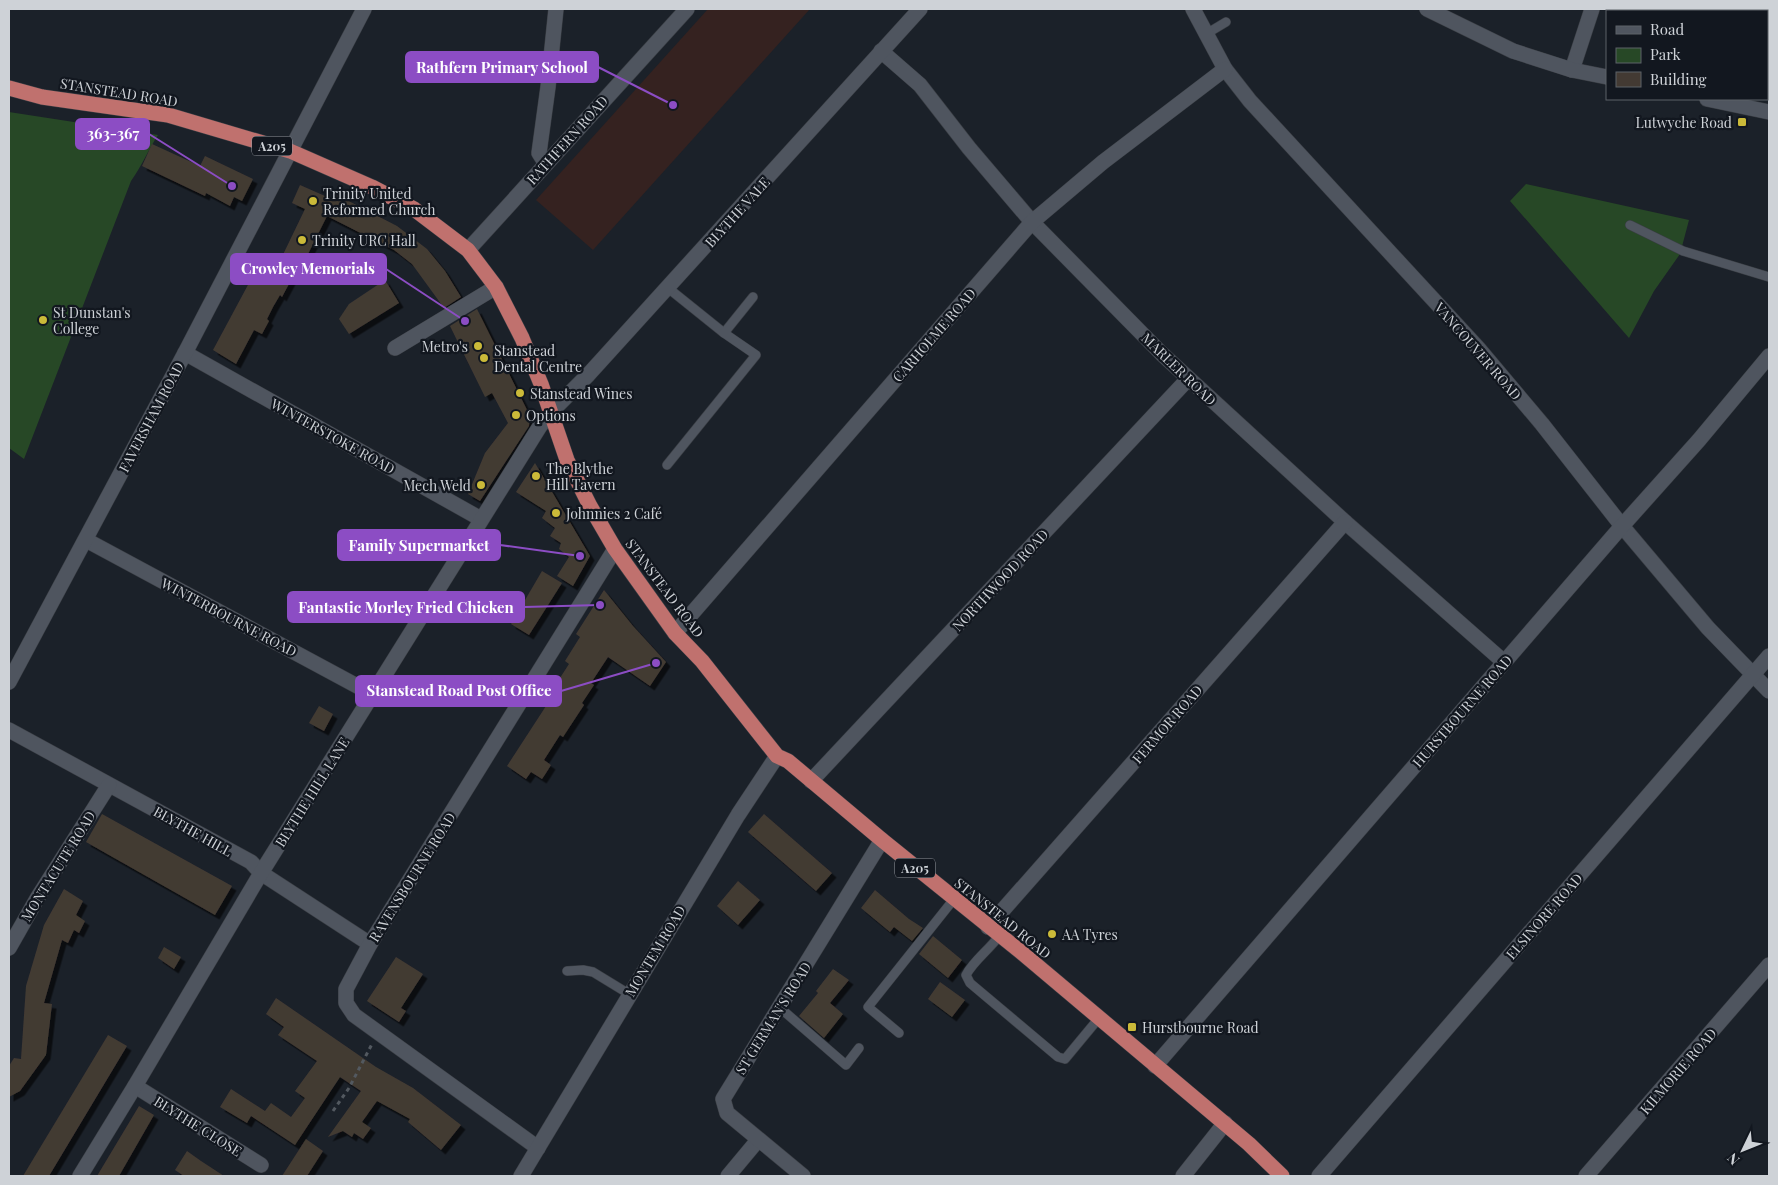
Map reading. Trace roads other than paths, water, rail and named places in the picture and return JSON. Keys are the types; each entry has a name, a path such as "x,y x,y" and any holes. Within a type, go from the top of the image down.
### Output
{"highway":[{"name":"STANSTEAD ROAD","path":"9,88 42,97 168,115 290,151 372,187 414,209 468,250 496,287 522,338 568,460 590,506 615,549 675,633 702,661 777,756 788,761 993,931 1021,952 1267,1160 1282,1176"}],"street":[{"name":"FAVERSHAM ROAD","path":"9,682 86,540 364,9"},
{"path":"546,164 539,153 550,77 556,9"},
{"name":"RATHFERN ROAD","path":"468,250 687,9"},
{"name":"BLYTHE VALE","path":"551,412 588,375 668,288 920,9"},
{"name":"VANCOUVER ROAD","path":"1193,9 1224,69 1250,101 1478,348 1542,424 1622,526 1708,628 1769,691"},
{"path":"1427,9 1513,51 1572,70 1606,77"},
{"path":"1572,70 1592,9"},
{"name":"MARLER ROAD","path":"881,51 920,85 969,148 1032,222 1110,303 1188,379 1345,522 1504,662"},
{"name":"CARHOLME ROAD","path":"675,633 1032,222 1103,162 1224,69"},
{"path":"1712,100 1769,112"},
{"path":"395,348 496,287"},
{"name":"WINTERSTOKE ROAD","path":"185,352 481,520"},
{"name":"HURSTBOURNE ROAD","path":"1155,1066 1769,356"},
{"name":"NORTHWOOD ROAD","path":"811,781 1188,379"},
{"name":"BLYTHE HILL LANE","path":"80,1176 261,873 540,426 551,412"},
{"name":"FERMOR ROAD","path":"993,931 1345,522"},
{"name":"WINTERBOURNE ROAD","path":"86,540 372,694"},
{"name":"RAVENSBOURNE ROAD","path":"538,1148 354,1015 346,1003 346,989 370,944 615,549"},
{"name":"ELSINORE ROAD","path":"1319,1176 1769,656"},
{"name":"BLYTHE HILL","path":"9,730 250,862 261,873 370,944"},
{"name":"MONTEM ROAD","path":"521,1176 738,815 777,756"},
{"name":"MONTACUTE ROAD","path":"9,948 38,897 109,785"},
{"name":"ST GERMAN'S ROAD","path":"803,1176 727,1113 723,1099 882,840"},
{"name":"KILMORIE ROAD","path":"1586,1176 1769,965"},
{"name":"BLYTHE CLOSE","path":"135,1086 262,1165"},
{"path":"1183,1176 1225,1124"},
{"path":"728,1176 758,1140"}],"lane":[{"path":"1206,34 1226,22"},
{"path":"1630,225 1683,251 1769,277"},
{"path":"667,465 756,355 724,333 668,288"},
{"path":"724,333 753,298"},
{"path":"898,1033 868,1007 954,899"},
{"path":"993,931 991,947 966,975 970,983 1058,1057 1065,1059 1099,1018"},
{"path":"566,972 583,970 593,972 629,994"},
{"path":"779,1007 846,1065 859,1048"}],"place":[{"name":"Rathfern Primary School","path":"673,105"},
{"name":"Lutwyche Road","path":"1742,122"},
{"name":"363-367","path":"232,186"},
{"name":"Trinity United Reformed Church","path":"313,201"},
{"name":"Trinity URC Hall","path":"302,240"},
{"name":"St Dunstan's College","path":"43,320"},
{"name":"Crowley Memorials","path":"465,321"},
{"name":"Metro's","path":"478,346"},
{"name":"Stanstead Dental Centre","path":"484,358"},
{"name":"Stanstead Wines","path":"520,393"},
{"name":"Options","path":"516,415"},
{"name":"The Blythe Hill Tavern","path":"536,476"},
{"name":"Mech Weld","path":"481,485"},
{"name":"Johnnies 2 Café","path":"556,513"},
{"name":"Family Supermarket","path":"580,556"},
{"name":"Fantastic Morley Fried Chicken","path":"600,605"},
{"name":"Stanstead Road Post Office","path":"656,663"},
{"name":"AA Tyres","path":"1052,934"},
{"name":"Hurstbourne Road","path":"1132,1027"}]}
